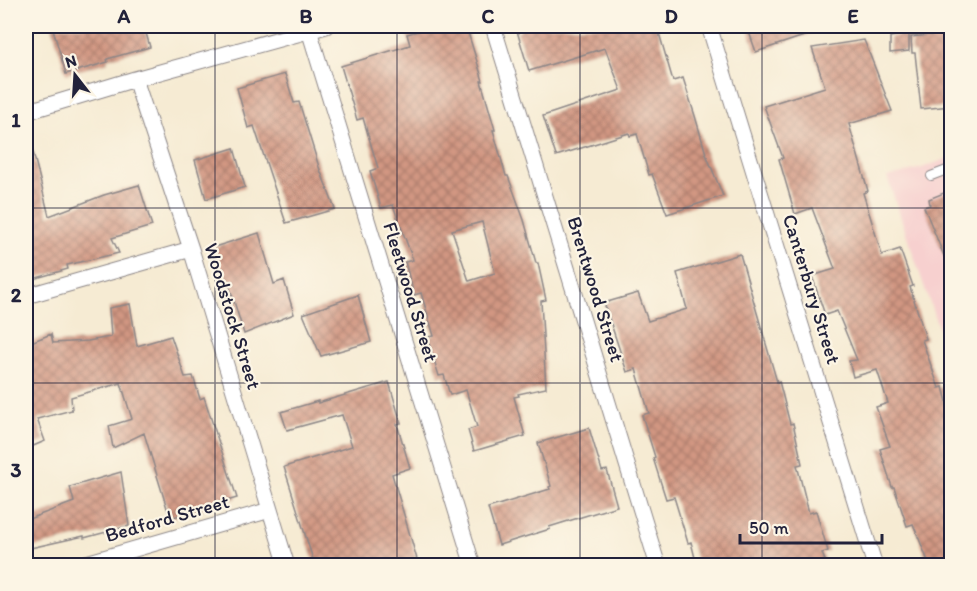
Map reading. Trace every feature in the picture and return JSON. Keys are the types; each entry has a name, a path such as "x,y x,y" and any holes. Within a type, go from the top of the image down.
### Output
{"street":[{"path":"26,112 326,26"},
{"name":"Brentwood Street","path":"493,26 658,566"},
{"name":"Canterbury Street","path":"709,26 875,566"},
{"name":"Fleetwood Street","path":"309,30 473,566"},
{"name":"Woodstock Street","path":"135,80 191,249 287,566"},
{"path":"26,296 191,249"},
{"name":"Bedford Street","path":"76,566 270,510"}],"lane":[{"path":"931,176 951,168"}],"shaded area":[{"path":"951,157 951,365 887,177 922,168"}],"building":[{"path":"52,26 144,26 150,47 66,74"},
{"path":"435,26 466,26 483,81 481,81 506,176 508,176 524,220 536,263 538,263 546,300 541,301 546,388 518,394 519,396 514,397 525,436 474,451 468,430 477,427 466,390 450,395 444,375 439,376 427,337 434,336 421,293 414,295 405,262 413,260 393,205 381,208 370,171 378,168 363,118 357,120 341,66 410,45 407,34","holes":["482,222 495,273 469,281 452,230"]},
{"path":"519,26 657,26 673,81 683,78 706,154 723,196 667,214 652,174 649,175 637,134 630,136 629,133 556,156 543,116 621,90 605,48 529,71 517,31 521,30"},
{"path":"747,26 827,26 828,28 756,52"},
{"path":"949,33 948,52 951,52 951,76 948,77 951,106 921,109 911,37"},
{"path":"909,34 909,51 890,53 890,37"},
{"path":"864,40 892,111 849,124 868,191 863,193 882,255 900,249 913,286 910,287 926,339 922,340 939,388 943,387 951,416 951,424 947,425 951,441 951,566 930,566 913,524 907,526 880,449 890,446 876,407 888,403 877,370 853,377 849,361 857,360 837,311 825,315 812,276 835,269 812,208 795,214 779,159 783,158 764,106 825,87 812,48"},
{"path":"285,74 294,103 299,102 335,209 286,223 254,126 248,128 237,88"},
{"path":"26,144 31,144 49,216 104,195 139,185 152,226 112,238 119,253 67,265 68,269 26,281"},
{"path":"234,148 245,187 206,199 195,160"},
{"path":"951,190 951,273 924,207 930,205 929,199"},
{"path":"259,233 274,284 284,280 294,314 244,334 229,285 223,287 211,248"},
{"path":"740,254 790,424 793,423 802,464 797,465 809,513 816,511 828,551 822,553 827,566 697,566 691,542 688,543 674,497 666,499 653,458 655,457 642,415 649,413 636,369 627,372 604,303 638,293 648,321 687,309 677,273"},
{"path":"358,295 371,342 321,356 303,314"},
{"path":"130,304 137,346 171,336 185,377 193,376 200,399 204,397 237,498 170,518 144,433 113,448 109,426 132,419 121,383 71,397 72,410 37,419 45,441 26,449 26,344 51,334 53,343 111,337 109,308"},
{"path":"389,382 401,423 397,424 410,468 392,474 419,566 315,566 284,467 352,446 342,415 287,430 281,412"},
{"path":"589,428 602,471 607,470 617,506 499,545 488,508 550,489 538,443"},
{"path":"121,472 129,526 84,538 84,536 26,549 26,520 74,502 70,487"}]}
